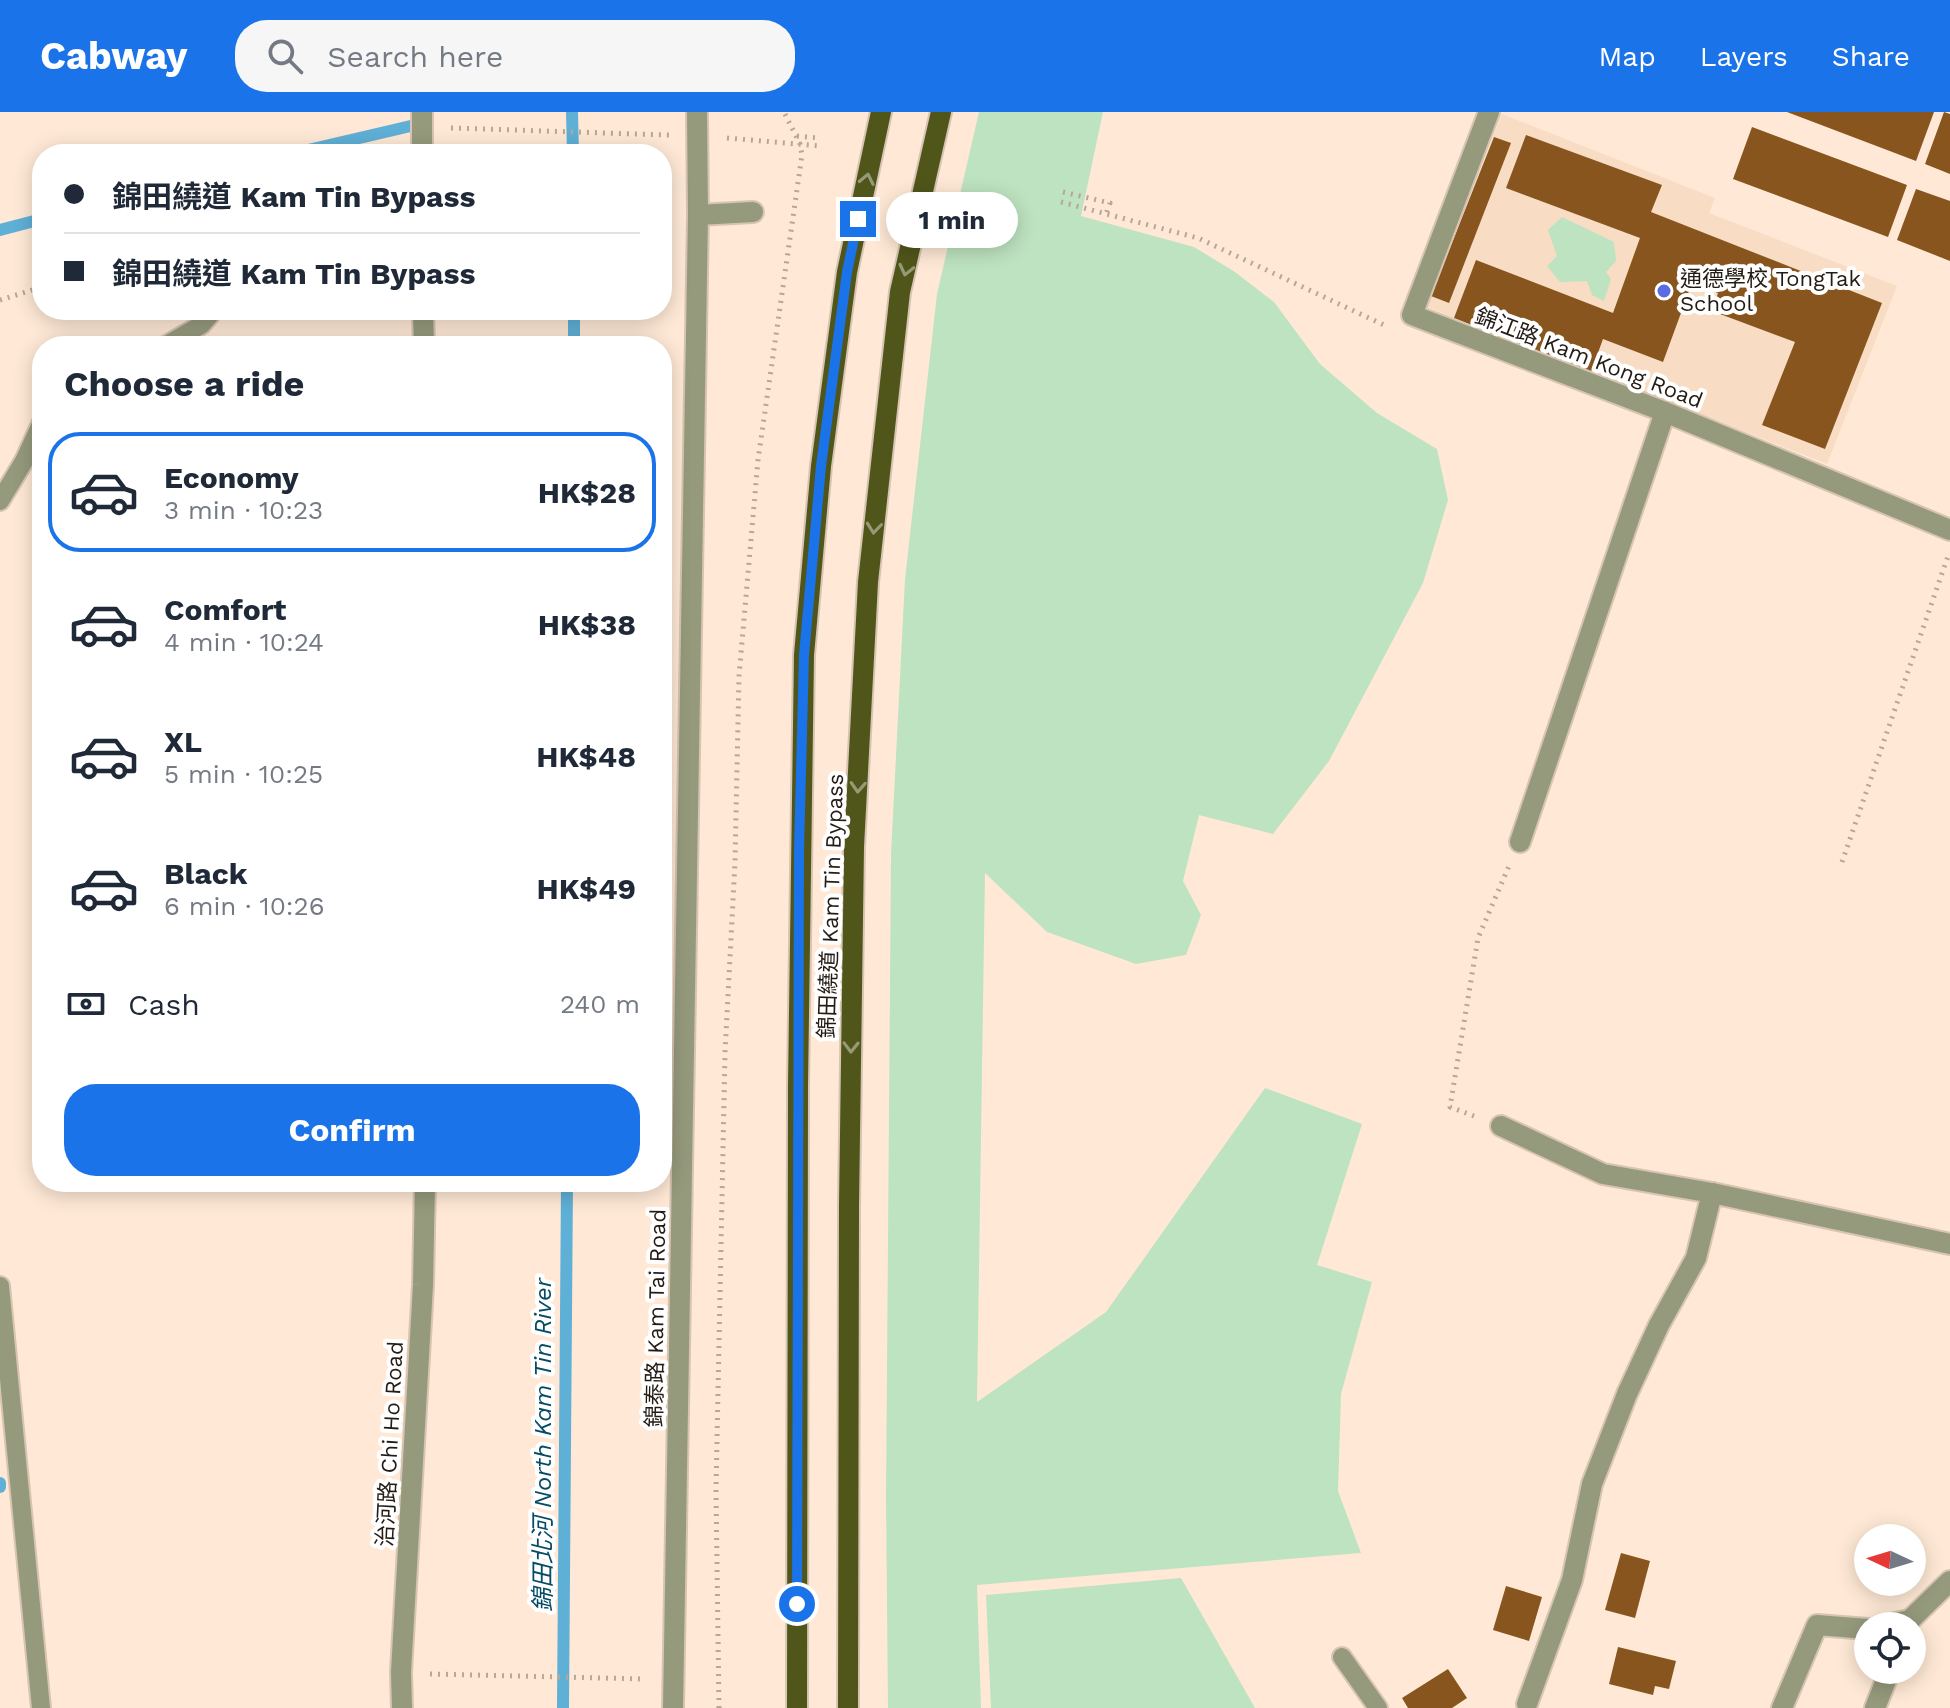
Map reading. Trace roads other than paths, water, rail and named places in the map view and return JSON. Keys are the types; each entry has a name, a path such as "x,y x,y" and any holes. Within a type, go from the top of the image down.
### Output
{"main road":[{"name":"錦田繞道 Kam Tin Bypass","path":"797,1708 798,1070 804,655 821,466 845,287 881,112"},
{"name":"錦田繞道 Kam Tin Bypass","path":"848,1708 849,1206 854,847 868,582 900,292 941,112"}],"street":[{"path":"422,112 422,144"},
{"name":"錦泰路 Kam Tai Road","path":"673,1708 698,215 697,112"},
{"name":"錦江路 Kam Kong Road","path":"1489,112 1412,315 1665,412 1950,530"},
{"path":"698,215 753,212"},
{"path":"1520,842 1665,412"},
{"path":"1501,1126 1603,1174 1712,1193 1950,1244"},
{"name":"治河路 Chi Ho Road","path":"402,1708 401,1672 423,1285 425,1192"},
{"path":"1519,1706 1572,1580 1592,1484 1627,1394 1659,1325 1696,1258 1712,1193"},
{"path":"1920,1612 1950,1581"},
{"path":"1782,1708 1817,1625 1854,1628"},
{"path":"1875,1708 1884,1684"}],"lane":[{"path":"182,336 205,320"},
{"path":"0,501 32,444"},
{"path":"0,1286 41,1708"},
{"path":"1342,1657 1378,1708"}],"waterway":[{"name":"錦田北河 North Kam Tin River","path":"572,112 573,144"},
{"path":"334,144 415,125"},
{"path":"0,230 32,222"},
{"name":"錦田北河 North Kam Tin River","path":"574,320 574,336"},
{"name":"錦田北河 North Kam Tin River","path":"563,1708 567,1192"}],"place":[{"name":"通德學校 TongTak School","path":"1664,291"}]}
